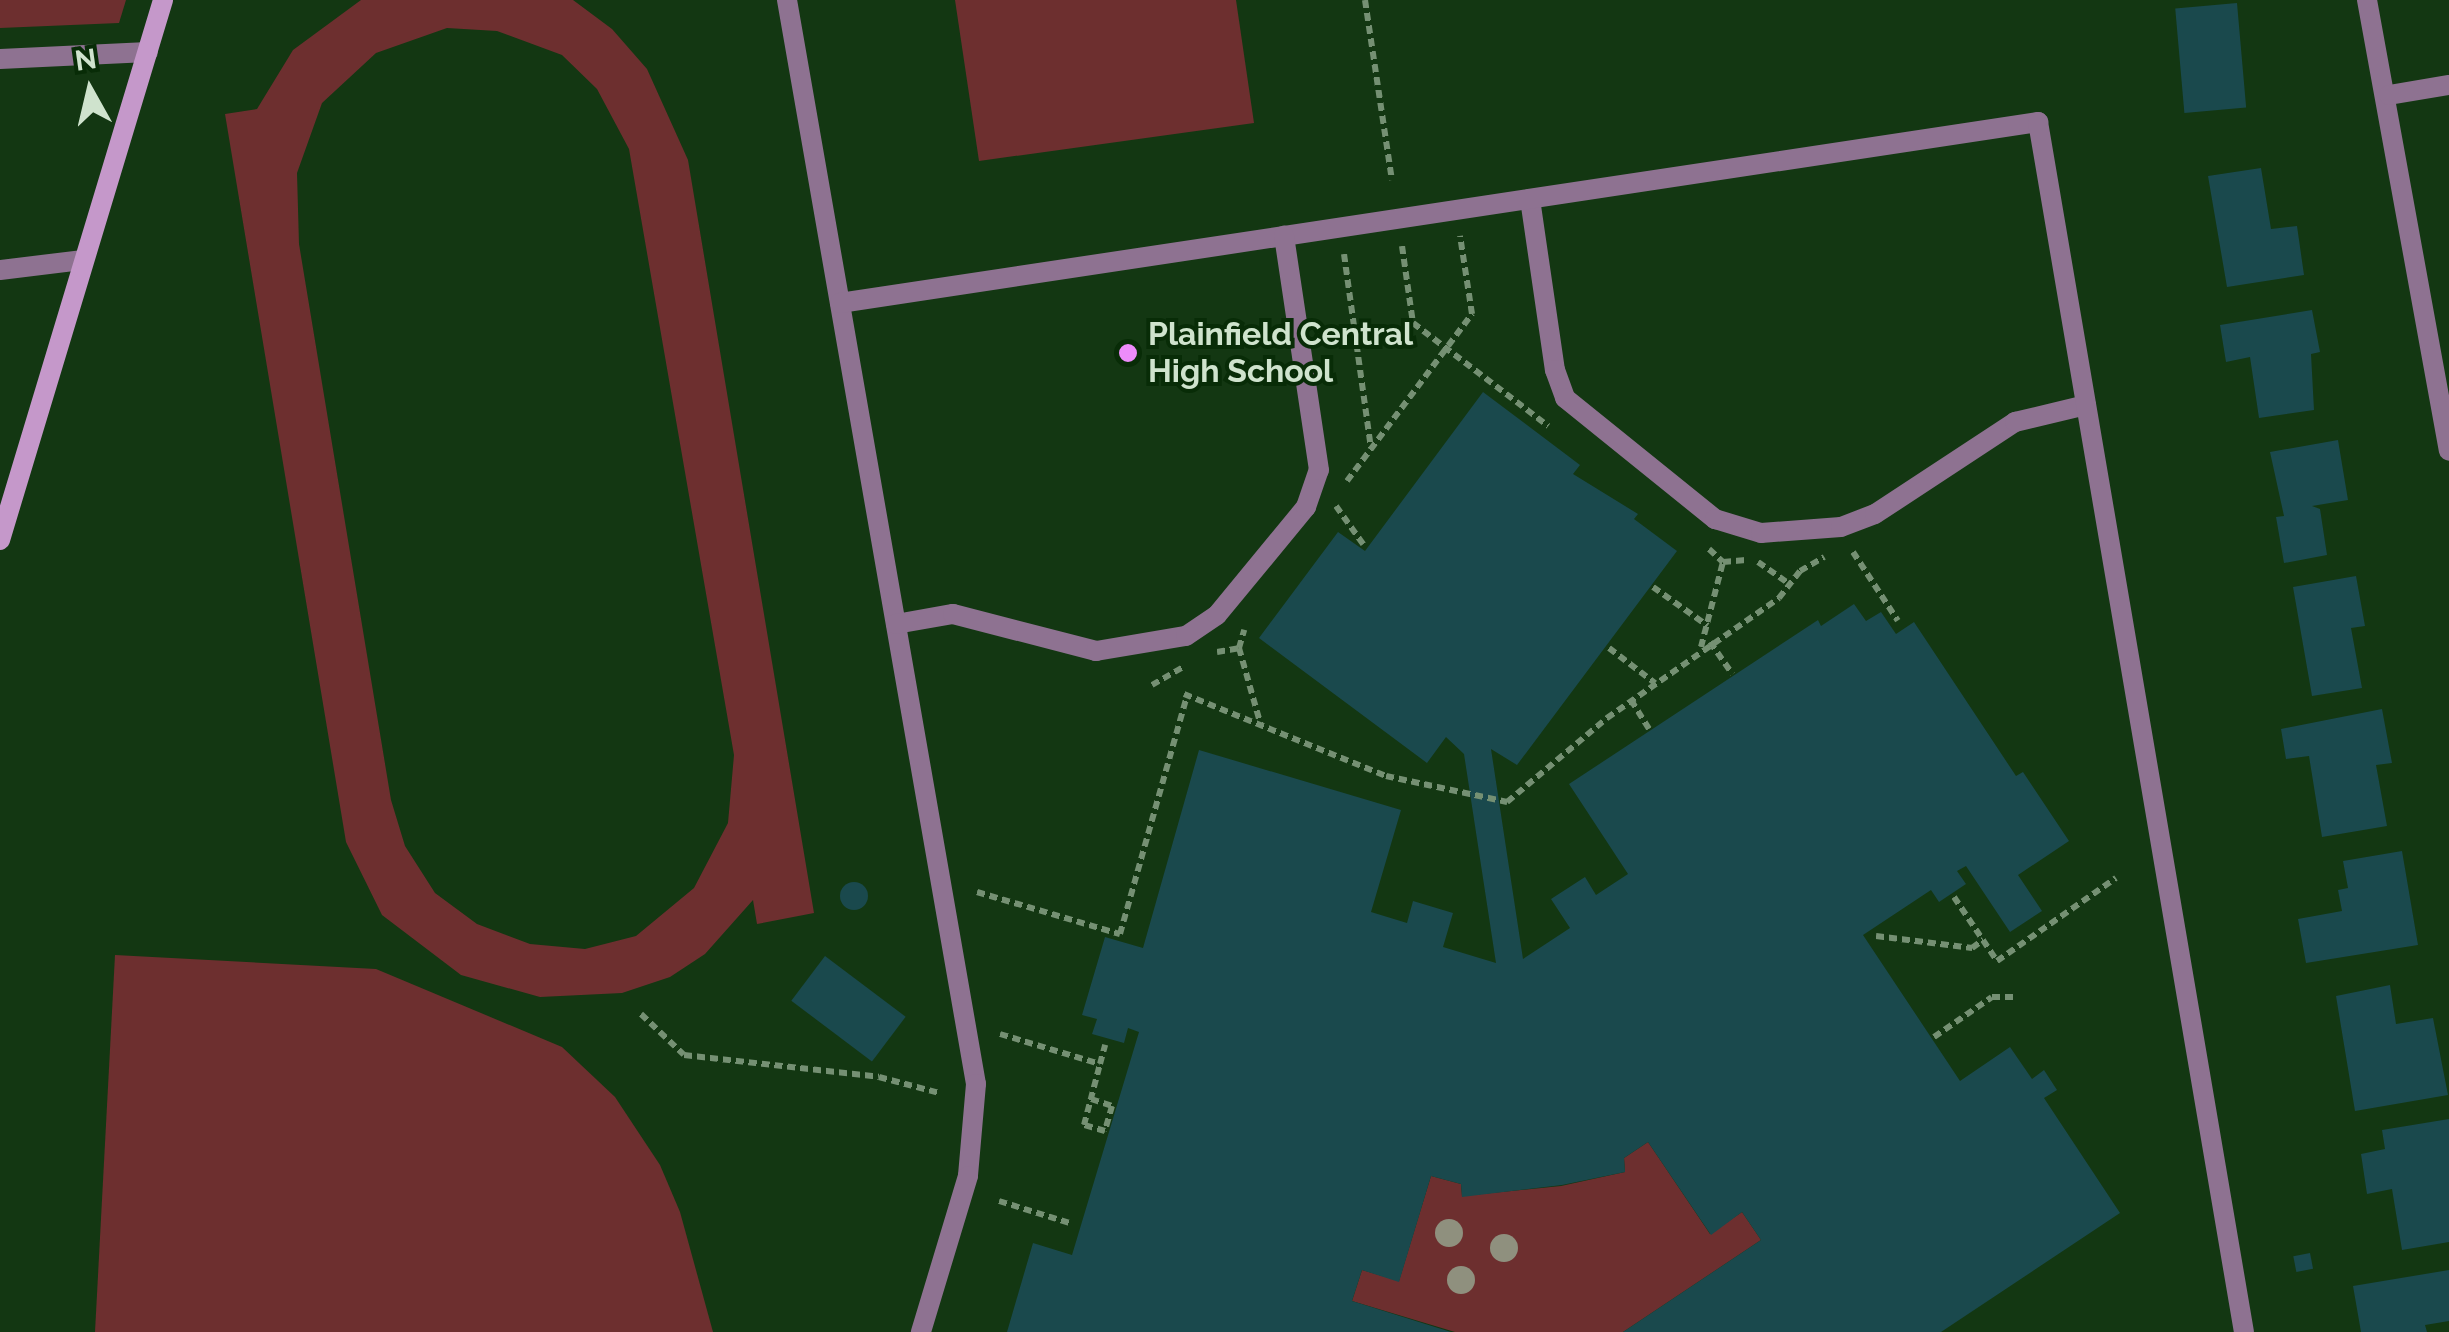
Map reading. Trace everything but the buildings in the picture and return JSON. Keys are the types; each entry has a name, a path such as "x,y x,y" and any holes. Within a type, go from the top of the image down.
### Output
{"street":[{"path":"0,540 163,0"},
{"path":"788,0 976,1084 968,1176 920,1332"},
{"path":"2367,0 2389,96 2449,451"},
{"path":"0,60 148,52"},
{"path":"2389,96 2449,85"},
{"path":"840,303 2038,122 2244,1332"},
{"path":"1530,199 1565,398 1715,520 1760,534 1840,527 1874,514 2016,422 2086,405"},
{"path":"896,624 953,614 1096,651 1186,636 1217,615 1306,507 1319,470 1284,236"},
{"path":"0,270 83,260"}],"path":[{"path":"1366,0 1392,180"},
{"path":"1322,515 1472,314 1460,236 1441,239"},
{"path":"1382,248 1421,242"},
{"path":"1363,252 1344,254 1371,448"},
{"path":"1332,500 1363,544"},
{"path":"1848,544 1898,621"},
{"path":"977,892 1120,934 1186,695 1386,776 1507,802 1631,700 1779,598 1800,571 1832,553"},
{"path":"1700,650 1723,562"},
{"path":"1653,587 1708,626"},
{"path":"1247,618 1239,648 1261,727"},
{"path":"1710,642 1732,674"},
{"path":"1204,655 1239,648"},
{"path":"1608,648 1655,683"},
{"path":"1152,685 1186,665"},
{"path":"1631,700 1649,729"},
{"path":"1954,897 1997,961 2116,878"},
{"path":"1876,936 1972,948 1984,940"},
{"path":"1934,1037 1992,997 2016,997"},
{"path":"641,1014 684,1056 879,1077 939,1093"},
{"path":"1000,1034 1100,1064"},
{"path":"1091,1099 1112,1106 1105,1131 1084,1125 1105,1045"},
{"path":"998,1202 1073,1224"}],"shaded area":[{"path":"0,0 126,0 119,23 0,28"},
{"path":"361,0 573,0 612,29 647,69 688,160 814,913 757,924 753,900 705,954 670,977 622,993 540,997 461,975 382,915 346,842 225,114 257,109 293,50","holes":["447,28 497,31 562,55 597,89 629,149 734,755 728,823 694,888 636,936 585,949 530,944 477,924 435,893 405,846 391,800 299,244 297,173 322,103 376,53"]},
{"path":"955,0 1236,0 1254,123 979,161"},
{"path":"115,955 376,969 562,1047 615,1097 660,1165 680,1212 713,1332 95,1332"},
{"path":"1648,1142 1710,1234 1742,1212 1761,1240 1623,1332 1455,1332 1352,1301 1362,1270 1399,1281 1431,1176 1461,1184 1462,1196 1561,1186 1625,1172 1624,1158"}],"place":[{"name":"Plainfield Central High School","path":"1128,353"}]}
